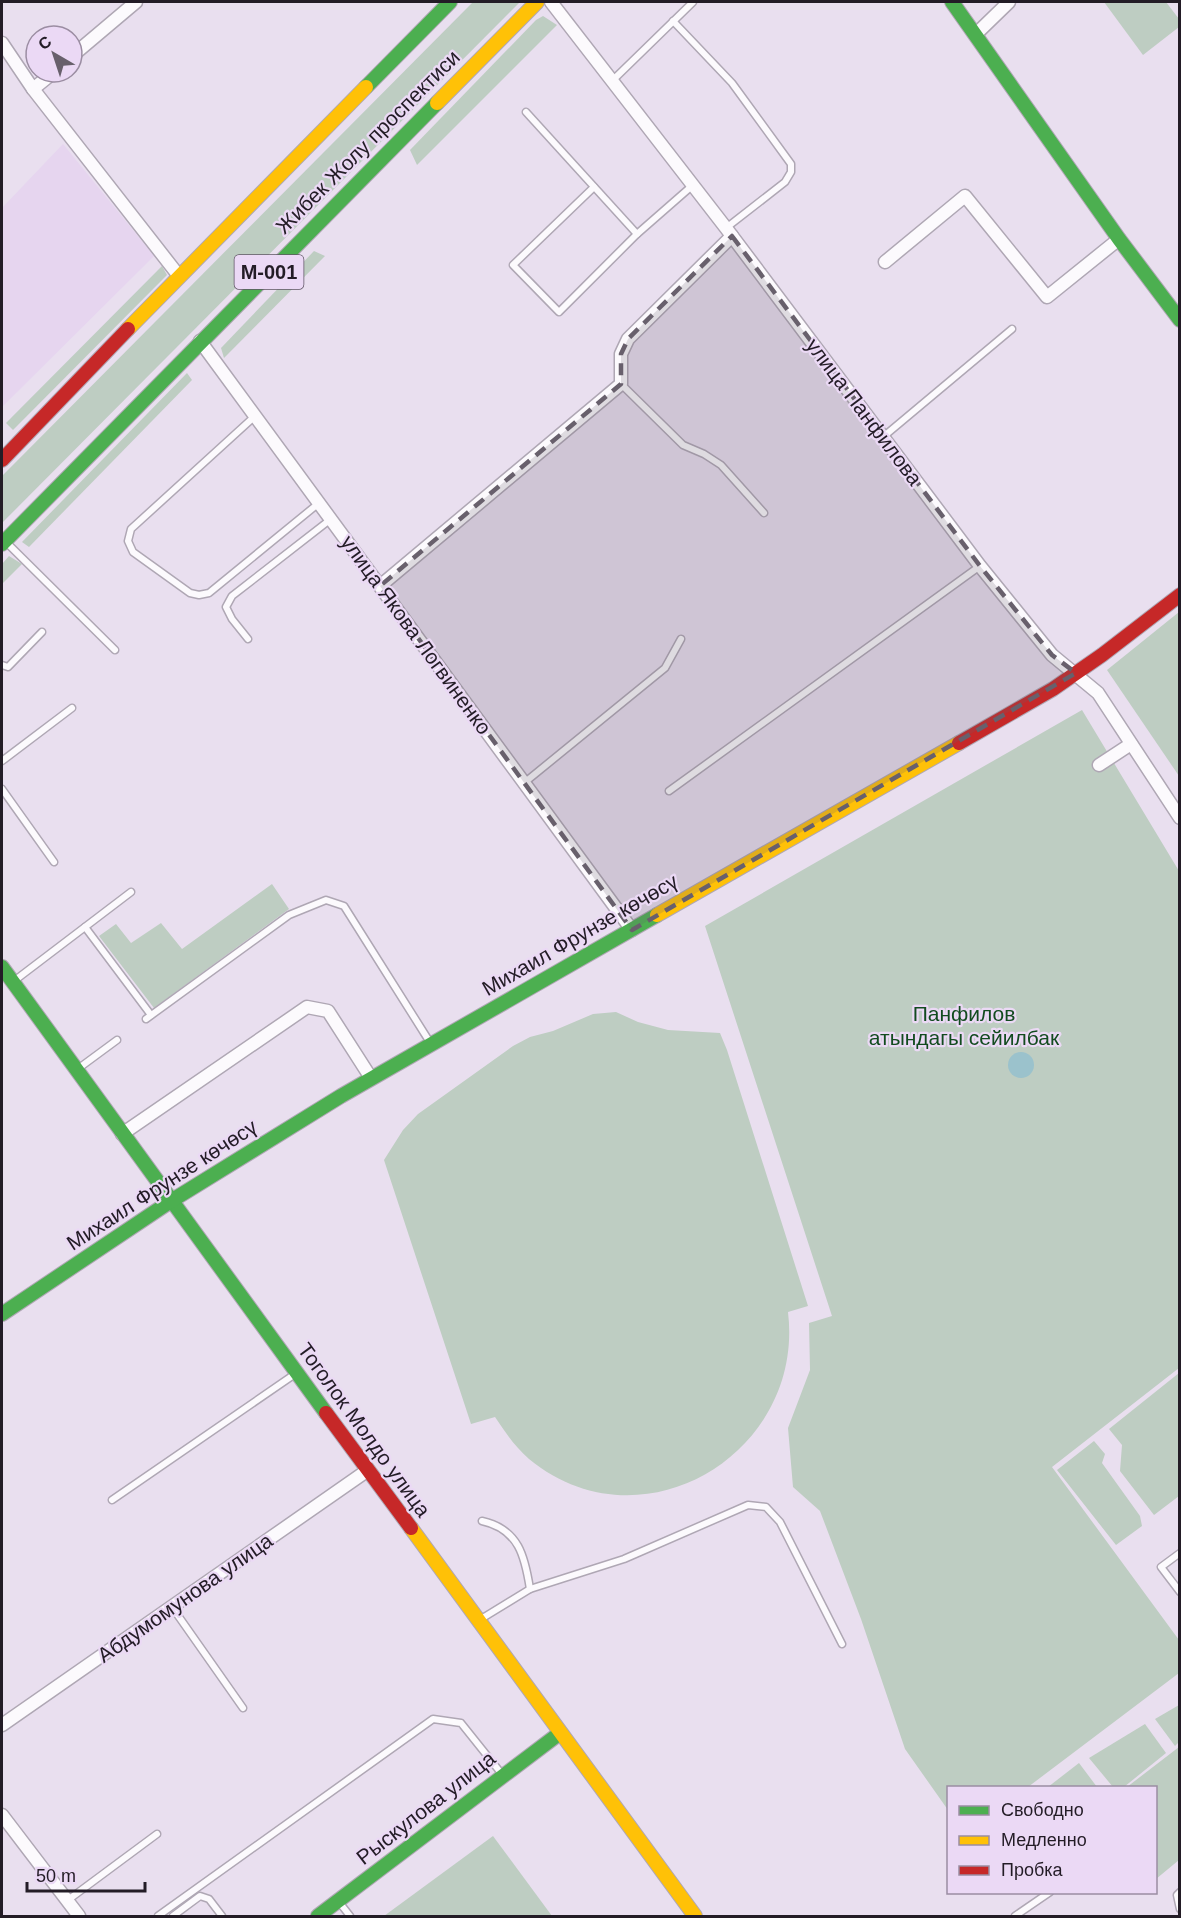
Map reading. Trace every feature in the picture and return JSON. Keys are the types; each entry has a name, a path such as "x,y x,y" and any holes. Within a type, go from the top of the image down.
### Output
{"main road":[{"name":"Жибек Жолу проспектиси","path":"2,460 179,276 450,2"},
{"name":"Жибек Жолу проспектиси","path":"3,542 537,2"},
{"path":"952,2 1179,320"},
{"name":"Михаил Фрунзе көчөсү","path":"2,1314 171,1201 371,1078 1053,689 1179,595"},
{"name":"Тоголок Молдо улица","path":"2,967 695,1917"},
{"name":"Рыскулова улица","path":"318,1917 560,1733"}],"street":[{"path":"84,46 136,2"},
{"name":"улица Панфилова","path":"551,2 729,232 980,566 1052,655 1098,693 1179,818"},
{"path":"976,34 1009,2"},
{"path":"2,43 33,89 179,276"},
{"path":"33,89 39,84"},
{"path":"885,262 965,196 1047,297 1119,239"},
{"path":"380,586 621,384 621,354 628,339 729,232"},
{"name":"улица Якова Логвиненко","path":"201,341 632,930"},
{"path":"1099,765 1131,744"},
{"path":"122,1134 307,1007 328,1011 371,1078"},
{"name":"Абдумомунова улица","path":"2,1725 368,1470"},
{"path":"2,1815 79,1917"}],"lane":[{"path":"613,80 693,2"},
{"path":"673,21 732,83 791,164 791,172 785,182 729,232"},
{"path":"526,112 637,234"},
{"path":"594,187 513,265 559,312 637,234 693,185"},
{"path":"883,437 1012,329"},
{"path":"621,384 682,445 704,454 721,465 764,513"},
{"path":"255,416 131,530 128,541 133,552 190,593 199,595 209,593 319,502"},
{"path":"248,639 232,619 226,607 232,596 331,519"},
{"path":"3,542 115,650"},
{"path":"669,791 980,566"},
{"path":"2,665 8,667 42,632"},
{"path":"524,783 665,668 681,639"},
{"path":"2,760 72,708"},
{"path":"2,789 54,862"},
{"path":"13,982 131,892"},
{"path":"85,927 149,1017 289,915 326,900 344,906 432,1044"},
{"path":"76,1070 117,1040"},
{"path":"112,1500 297,1373"},
{"path":"478,1620 530,1589 624,1559 748,1505 766,1507 780,1522 842,1644"},
{"path":"482,1521 495,1524 509,1534 518,1546 525,1561 530,1589"},
{"path":"1179,1553 1161,1568 1179,1592"},
{"path":"172,1607 243,1708"},
{"path":"158,1917 433,1719 461,1723 502,1775"},
{"path":"67,1901 157,1834"},
{"path":"1179,1892 1177,1895 1179,1909"},
{"path":"1015,1917 1049,1894"},
{"path":"173,1917 200,1896 209,1899 222,1917"},
{"path":"339,1901 350,1917"}],"highlighted area":[{"path":"732,236 980,566 1052,655 1076,673 632,930 380,586 621,384 621,354 628,339"}],"shaded area":[{"path":"63,144 154,256 3,406 2,208"}],"green space":[{"path":"473,2 519,3 2,523 2,476"},
{"path":"1104,2 1166,2 1179,19 1179,27 1143,55"},
{"path":"543,16 557,25 417,165 410,150 536,20"},
{"path":"314,251 325,256 224,358 221,348"},
{"path":"162,266 167,275 13,430 6,423"},
{"path":"187,373 192,380 29,547 22,542"},
{"path":"9,556 22,564 2,584 2,564"},
{"path":"1179,612 1179,776 1107,670"},
{"name":"Панфилов атындагы сейилбак","path":"1082,710 1179,871 1179,1368 1052,1467 1179,1640 1179,1673 1029,1786 947,1786 947,1809 905,1749 861,1619 820,1511 793,1487 788,1428 810,1370 809,1323 832,1316 705,926"},
{"path":"272,884 289,909 154,1008 99,936 116,924 131,943 161,923 182,949"},
{"path":"616,1012 638,1022 668,1030 720,1033 808,1306 788,1312 786,1363 771,1408 743,1445 707,1473 665,1491 620,1495 573,1485 529,1459 506,1434 495,1417 471,1424 384,1160 403,1130 418,1114 513,1046 530,1037 553,1031 593,1014"},
{"path":"1179,1373 1179,1496 1154,1515 1120,1471 1122,1445 1109,1429"},
{"path":"1094,1441 1105,1454 1102,1463 1140,1516 1142,1526 1116,1545 1057,1470"},
{"path":"1179,1705 1179,1742 1175,1746 1155,1719"},
{"path":"1145,1724 1166,1753 1125,1786 1112,1786 1089,1758"},
{"path":"1179,1747 1179,1860 1157,1878 1157,1786 1128,1786"},
{"path":"1079,1763 1096,1786 1049,1786"},
{"path":"493,1836 552,1916 384,1916"}],"water":[{"path":"1021,1052 1030,1056 1034,1065 1030,1074 1021,1078 1012,1074 1008,1065 1012,1056"}],"traffic: fast":[{"path":"366,87 450,2"},
{"path":"952,2 1119,239 1180,320"},
{"path":"2,544 437,103"},
{"path":"2,1314 171,1201 341,1096 657,915"},
{"path":"2,967 326,1413"},
{"path":"318,1916 560,1733"}],"traffic: slow":[{"path":"437,103 537,2"},
{"path":"128,329 366,87"},
{"path":"657,915 959,743"},
{"path":"411,1528 695,1916"}],"traffic: jam":[{"path":"2,460 128,329"},
{"path":"959,743 1053,689 1102,655 1180,595"},
{"path":"326,1413 411,1528"}]}
